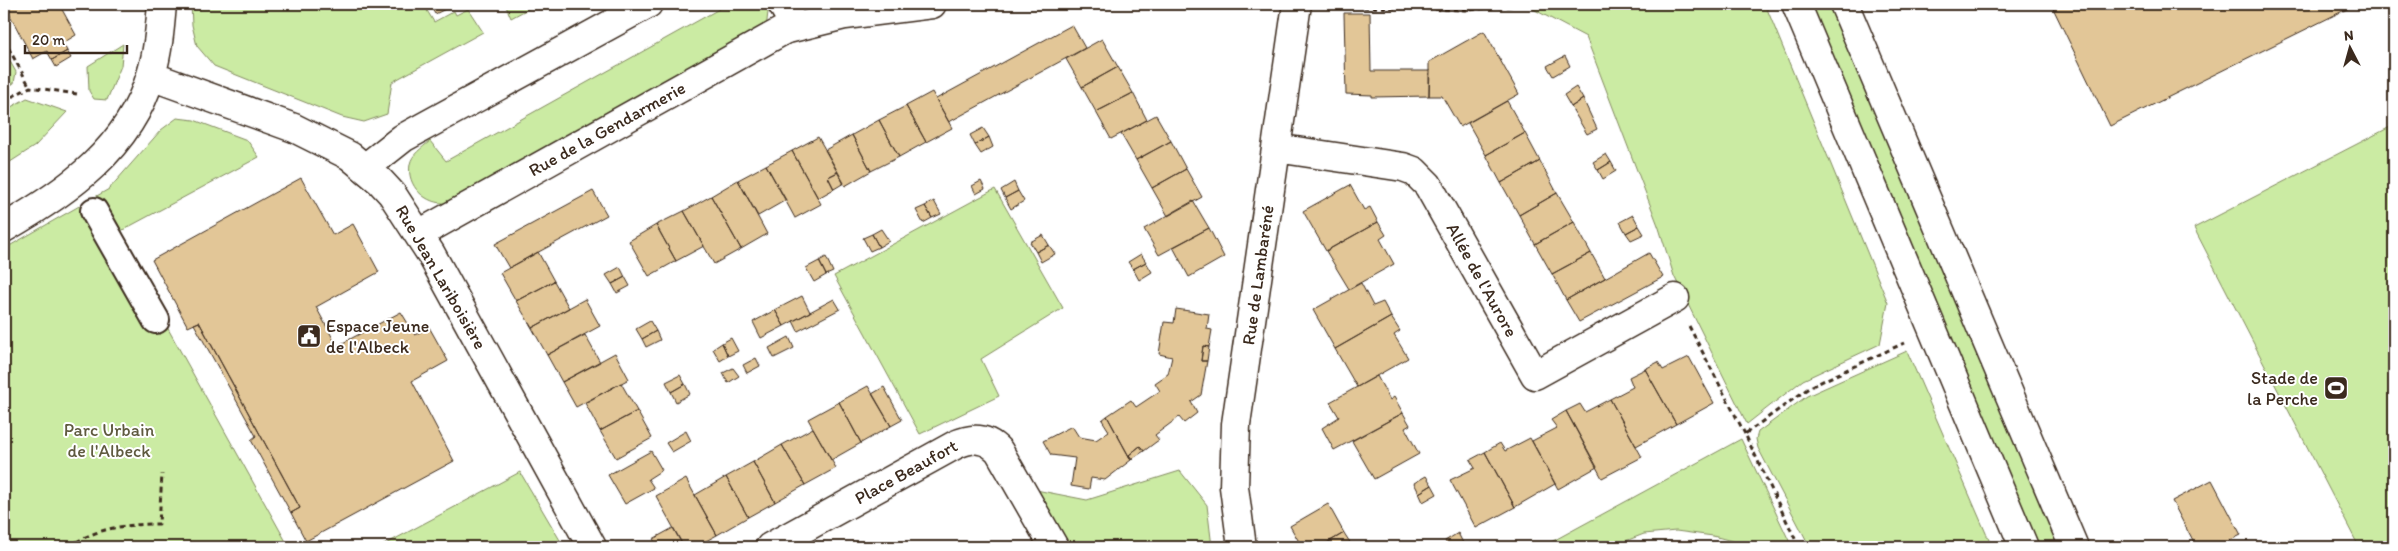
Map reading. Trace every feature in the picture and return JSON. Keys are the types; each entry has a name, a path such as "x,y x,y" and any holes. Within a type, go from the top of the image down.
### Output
{"street":[{"path":"4,228 57,196 93,167 125,127 137,107 151,76 162,4"},
{"name":"Rue de la Gendarmerie","path":"419,234 774,35 789,15 862,12 932,4"},
{"name":"Rue de Lambaréné","path":"1242,547 1235,506 1234,448 1276,148 1310,4"},
{"path":"1796,4 2024,547"},
{"path":"1844,4 2074,547"},
{"path":"365,168 403,138 638,6"},
{"name":"Rue Jean Lariboisière","path":"151,76 294,128 336,147 365,168 392,194 419,234 592,547"},
{"name":"Allée de l'Aurore","path":"1276,148 1388,164 1414,171 1421,176 1428,185 1535,375 1675,298"},
{"path":"94,211 156,320"},
{"name":"Place Beaufort","path":"770,547 955,445 972,439 982,439 991,443 999,451 1054,547"}],"path":[{"path":"1310,4 1468,10 1530,4"},
{"path":"4,40 30,87"},
{"path":"4,101 30,87 77,94"},
{"path":"1675,298 1745,434 1799,547"},
{"path":"1745,434 1810,387 1912,340"},
{"path":"69,547 92,534 114,527 159,524 162,474"}],"green space":[{"path":"191,4 423,4 434,22 454,11 456,15 468,9 483,32 392,82 387,114 364,122 342,117 214,66 197,46 192,25"},
{"path":"505,4 537,4 511,18"},
{"path":"718,4 765,4 768,12 766,29 447,203 432,201 414,187 410,172 411,160 430,141 446,161 719,9"},
{"path":"1553,4 1765,4 1888,303 1880,344 1803,380 1747,424 1674,276 1659,228 1586,37 1533,9"},
{"path":"1823,4 1834,4 2061,547 2034,547 1809,11"},
{"path":"123,44 121,66 107,100 94,99 89,91 88,66"},
{"path":"4,51 16,72 14,83 4,89"},
{"path":"27,98 67,112 35,146 4,166 4,111"},
{"name":"Parc Urbain de l'Albeck","path":"177,118 194,120 247,140 259,157 119,232 121,244 289,547 4,547 4,249 109,189 161,130"},
{"name":"Stade de la Perche","path":"2394,125 2394,547 2359,547 2194,228"},
{"path":"995,189 1063,308 981,359 999,396 920,434 834,276"},
{"path":"1907,351 1992,547 1810,547 1758,448 1756,439 1758,432 1807,396"},
{"path":"1741,439 1792,547 1755,547 1713,536 1676,531 1644,534 1610,547 1542,547"},
{"path":"1180,471 1207,505 1212,547 1070,547 1036,490 1087,500"},
{"path":"520,472 564,547 380,547"}],"building":[{"path":"4,4 59,4 76,35 63,43 67,51 52,60 47,51 33,59"},
{"path":"429,4 450,4 452,6 435,14"},
{"path":"2051,4 2357,4 2110,126"},
{"path":"1344,13 1370,13 1371,71 1430,71 1429,96 1372,97 1372,95 1346,94"},
{"path":"1072,25 1085,48 949,122 936,99"},
{"path":"1484,31 1519,94 1460,127 1442,96 1429,96 1429,62"},
{"path":"1102,39 1118,67 1082,87 1066,59"},
{"path":"67,51 71,58 56,67 52,60"},
{"path":"1565,56 1570,66 1553,76 1547,66"},
{"path":"1118,67 1133,93 1096,112 1082,87"},
{"path":"1576,87 1583,99 1571,107 1564,95"},
{"path":"932,92 952,128 926,142 906,106"},
{"path":"1133,93 1147,120 1111,139 1096,112"},
{"path":"1583,99 1597,129 1587,134 1571,107"},
{"path":"1507,101 1525,133 1486,155 1468,123"},
{"path":"906,106 926,142 899,157 879,120"},
{"path":"1156,115 1171,141 1136,160 1121,134"},
{"path":"879,120 899,157 871,171 852,135"},
{"path":"983,128 989,137 975,145 970,135"},
{"path":"1525,133 1540,161 1501,183 1486,155"},
{"path":"852,135 871,171 845,186 825,150"},
{"path":"818,137 838,172 828,177 834,189 818,198 792,151"},
{"path":"989,137 993,147 981,154 975,145"},
{"path":"1171,141 1186,169 1152,188 1136,160"},
{"path":"792,151 821,204 795,218 766,165"},
{"path":"1606,154 1611,162 1598,170 1593,162"},
{"path":"1540,161 1557,193 1519,215 1501,183"},
{"path":"1611,162 1616,171 1603,179 1598,170"},
{"path":"766,165 786,200 758,216 738,180"},
{"path":"1186,169 1202,197 1168,216 1152,188"},
{"path":"838,172 844,183 834,189 828,177"},
{"path":"301,178 333,235 353,224 379,272 316,307 337,346 401,312 415,335 429,327 448,361 412,381 454,461 306,541 291,513 300,508 199,322 188,327 152,260"},
{"path":"738,180 767,234 741,249 711,196"},
{"path":"981,181 985,189 976,194 972,186"},
{"path":"1014,182 1018,191 1005,198 1001,190"},
{"path":"1350,185 1364,210 1370,207 1378,222 1326,251 1303,211"},
{"path":"593,191 607,215 509,268 495,244"},
{"path":"1018,191 1024,201 1011,209 1005,198"},
{"path":"1557,193 1574,222 1535,244 1519,215"},
{"path":"711,196 741,249 714,264 684,211"},
{"path":"934,201 941,214 932,218 925,206"},
{"path":"1193,201 1209,228 1159,255 1144,229"},
{"path":"925,206 932,218 923,223 916,210"},
{"path":"684,211 704,246 676,261 656,225"},
{"path":"1633,215 1639,226 1626,233 1620,222"},
{"path":"1378,222 1386,235 1380,239 1394,264 1349,289 1326,251"},
{"path":"1574,222 1591,253 1552,274 1535,244"},
{"path":"656,225 676,261 649,276 629,241"},
{"path":"1639,226 1644,234 1631,240 1626,233"},
{"path":"1209,228 1224,257 1189,277 1173,247"},
{"path":"881,229 889,241 879,247 872,234"},
{"path":"872,234 879,247 870,251 863,238"},
{"path":"1043,235 1049,245 1036,252 1030,242"},
{"path":"1049,245 1055,254 1041,262 1036,252"},
{"path":"538,252 554,281 516,301 500,273"},
{"path":"1591,253 1605,278 1566,300 1552,274"},
{"path":"1649,253 1663,277 1579,322 1566,300"},
{"path":"1141,254 1146,262 1133,269 1128,262"},
{"path":"826,257 833,272 826,275 819,261"},
{"path":"819,261 826,275 814,282 806,268"},
{"path":"1146,262 1152,272 1139,280 1133,269"},
{"path":"620,267 625,277 612,284 606,275"},
{"path":"625,277 630,286 617,293 612,284"},
{"path":"554,281 569,308 532,328 516,301"},
{"path":"1361,283 1373,306 1383,302 1391,317 1335,349 1313,310"},
{"path":"802,296 810,312 784,326 775,310"},
{"path":"585,299 600,326 547,355 532,328"},
{"path":"834,299 840,309 798,331 793,321"},
{"path":"1176,309 1209,314 1207,329 1212,330 1209,347 1203,346 1201,361 1207,361 1201,395 1191,402 1197,413 1184,423 1179,417 1155,435 1159,440 1144,451 1140,446 1129,455 1131,460 1107,416 1131,400 1136,407 1160,391 1155,383 1168,374 1172,357 1159,354 1164,322 1174,323"},
{"path":"775,310 784,326 761,338 753,322"},
{"path":"1391,317 1400,331 1394,335 1408,358 1357,387 1335,349"},
{"path":"650,321 656,331 642,339 636,329"},
{"path":"199,322 300,508 291,513 251,440 256,436 194,324"},
{"path":"656,331 660,340 646,347 642,339"},
{"path":"585,335 600,362 562,382 547,355"},
{"path":"789,337 794,348 774,358 769,348"},
{"path":"731,338 738,351 728,356 722,343"},
{"path":"722,343 728,356 720,361 713,349"},
{"path":"1203,346 1209,347 1207,361 1201,361"},
{"path":"615,353 629,379 576,407 562,382"},
{"path":"1689,357 1714,403 1676,424 1645,369 1658,362 1663,370"},
{"path":"756,358 760,366 747,373 743,365"},
{"path":"733,368 739,376 728,383 723,373"},
{"path":"1645,369 1676,424 1636,446 1610,399 1633,387 1629,377"},
{"path":"680,375 685,384 671,392 666,382"},
{"path":"1377,376 1390,400 1394,397 1403,413 1334,450 1322,428 1339,417 1330,402"},
{"path":"621,383 637,411 600,431 585,403"},
{"path":"685,384 690,394 676,402 671,392"},
{"path":"868,386 891,426 861,443 839,402"},
{"path":"884,387 902,420 891,426 872,394"},
{"path":"1610,399 1642,457 1602,478 1566,411 1580,404 1585,412"},
{"path":"839,402 861,443 831,460 808,419"},
{"path":"637,411 652,438 616,458 600,431"},
{"path":"1566,411 1597,467 1558,489 1532,441 1557,428 1551,420"},
{"path":"1403,413 1410,425 1405,428 1419,454 1374,479 1352,441"},
{"path":"1107,416 1131,460 1105,480 1091,478 1089,489 1071,486 1075,458 1051,455 1043,441 1072,426 1079,437 1096,440 1109,431 1102,420"},
{"path":"813,428 836,468 805,485 782,445"},
{"path":"686,431 691,441 672,452 666,443"},
{"path":"1530,438 1555,484 1515,507 1485,452 1500,443 1505,451"},
{"path":"782,445 805,485 775,502 753,462"},
{"path":"1140,446 1144,451 1132,459 1129,455"},
{"path":"651,451 662,470 648,479 654,488 625,504 608,475"},
{"path":"1485,452 1515,507 1476,528 1450,480 1475,468 1470,460"},
{"path":"753,462 775,502 748,517 726,477"},
{"path":"1426,476 1432,485 1419,493 1414,483"},
{"path":"726,477 748,517 717,535 695,495"},
{"path":"686,479 717,535 695,547 684,547 656,496"},
{"path":"2212,480 2241,535 2216,547 2196,547 2172,501"},
{"path":"1432,485 1437,494 1423,502 1419,493"},
{"path":"1328,504 1344,533 1320,547 1302,547 1290,526"},
{"path":"673,528 683,546 658,547 653,539"},
{"path":"1344,533 1353,547 1320,547"},
{"path":"1458,533 1463,543 1457,547 1449,547 1445,541"}],"place":[{"name":"Espace Jeune de l'Albeck","path":"309,336"},
{"name":"Stade de la Perche","path":"2336,388"}]}
